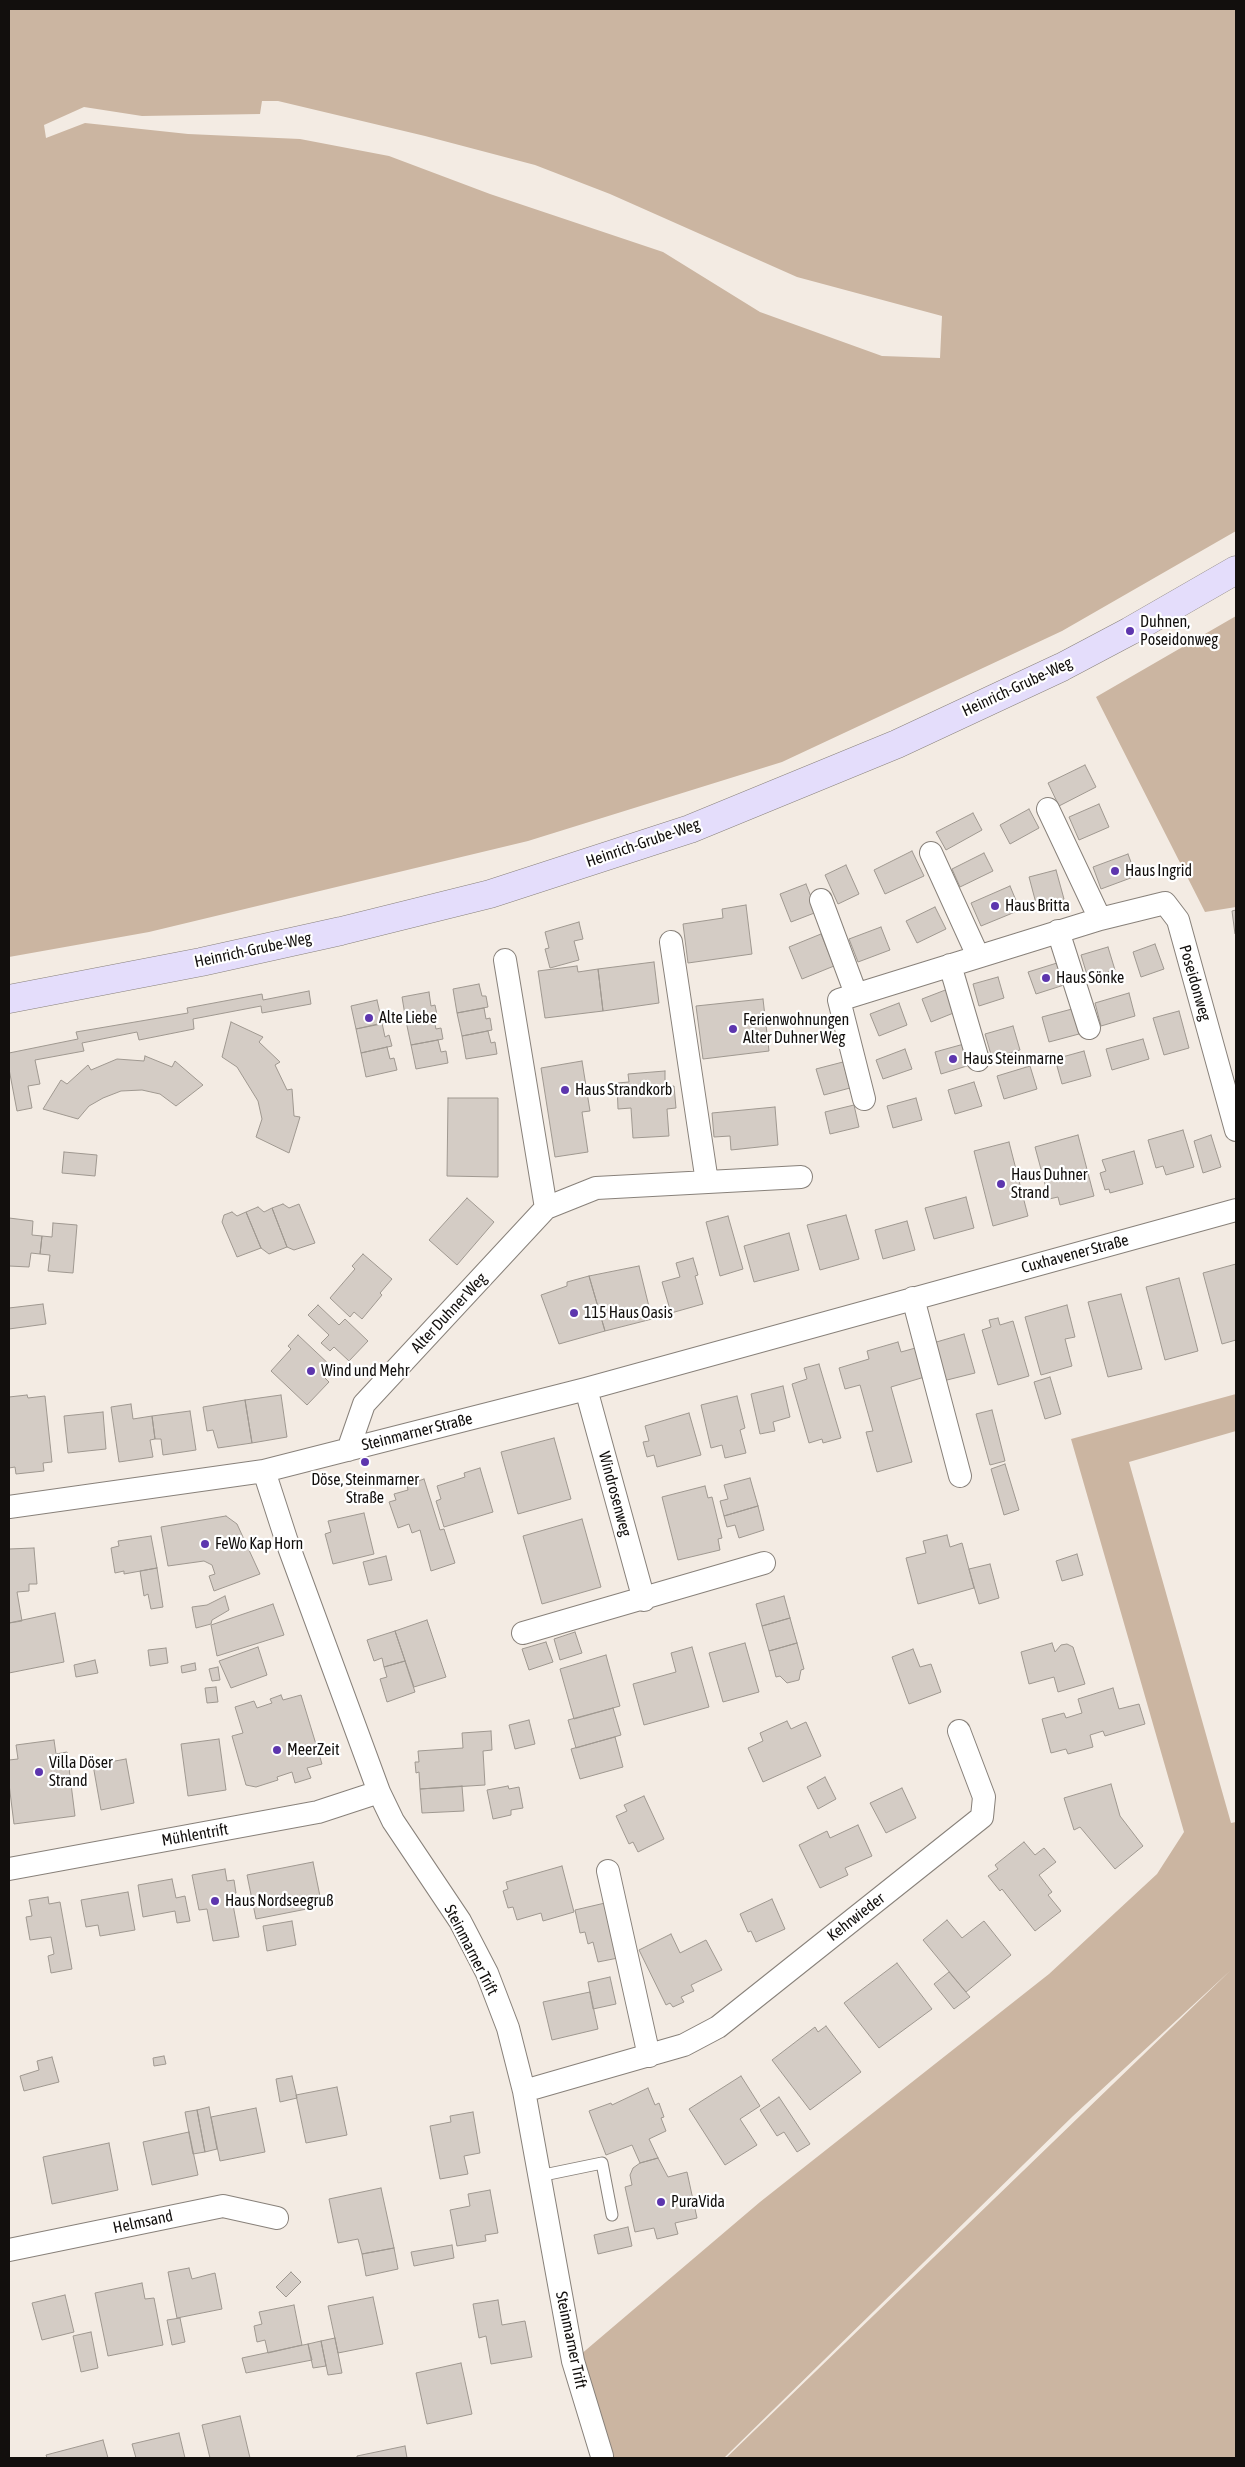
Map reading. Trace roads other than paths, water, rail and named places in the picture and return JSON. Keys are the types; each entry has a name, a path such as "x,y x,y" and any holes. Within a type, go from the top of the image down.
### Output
{"street":[{"name":"Heinrich-Grube-Weg","path":"9,999 201,962 341,931 490,894 690,829 897,744 1062,667 1130,631 1236,570"},
{"path":"1048,809 1100,919"},
{"path":"931,853 978,956"},
{"path":"821,900 856,994"},
{"name":"Poseidonweg","path":"864,1100 839,1000 1058,931 1165,903 1178,920 1236,1130"},
{"path":"1058,931 1089,1028"},
{"path":"671,942 707,1182"},
{"path":"505,960 546,1208"},
{"path":"950,965 978,1060"},
{"name":"Alter Duhner Weg","path":"348,1450 364,1404 546,1208 596,1188 801,1177"},
{"name":"Cuxhavener Straße","path":"818,1324 1236,1210"},
{"path":"913,1298 960,1476"},
{"name":"Steinmarner Straße","path":"9,1507 264,1471 586,1389 818,1324"},
{"name":"Windrosenweg","path":"586,1389 644,1600"},
{"name":"Steinmarner Trift","path":"264,1471 297,1570 379,1792 393,1821 460,1921 487,1973 508,2028 524,2092 573,2361 602,2457"},
{"path":"523,1634 644,1600 764,1563"},
{"name":"Kehrwieder","path":"524,2092 684,2045 718,2026 982,1817 984,1797 959,1731"},
{"name":"Mühlentrift","path":"9,1869 318,1812 379,1792"},
{"path":"608,1871 649,2056"},
{"name":"Helmsand","path":"9,2250 223,2206 277,2218"}],"lane":[{"path":"539,2176 602,2163 612,2215"}],"place":[{"name":"Duhnen, Poseidonweg","path":"1130,631"},
{"name":"Haus Ingrid","path":"1115,871"},
{"name":"Haus Britta","path":"995,906"},
{"name":"Haus Sönke","path":"1046,978"},
{"name":"Alte Liebe","path":"369,1018"},
{"name":"Ferienwohnungen Alter Duhner Weg","path":"733,1029"},
{"name":"Haus Steinmarne","path":"953,1059"},
{"name":"Haus Strandkorb","path":"565,1090"},
{"name":"Haus Duhner Strand","path":"1001,1184"},
{"name":"115 Haus Oasis","path":"574,1313"},
{"name":"Wind und Mehr","path":"311,1371"},
{"name":"Döse, Steinmarner Straße","path":"365,1462"},
{"name":"FeWo Kap Horn","path":"205,1544"},
{"name":"MeerZeit","path":"277,1750"},
{"name":"Villa Döser Strand","path":"39,1772"},
{"name":"Haus Nordseegruß","path":"215,1901"},
{"name":"PuraVida","path":"661,2202"}]}
